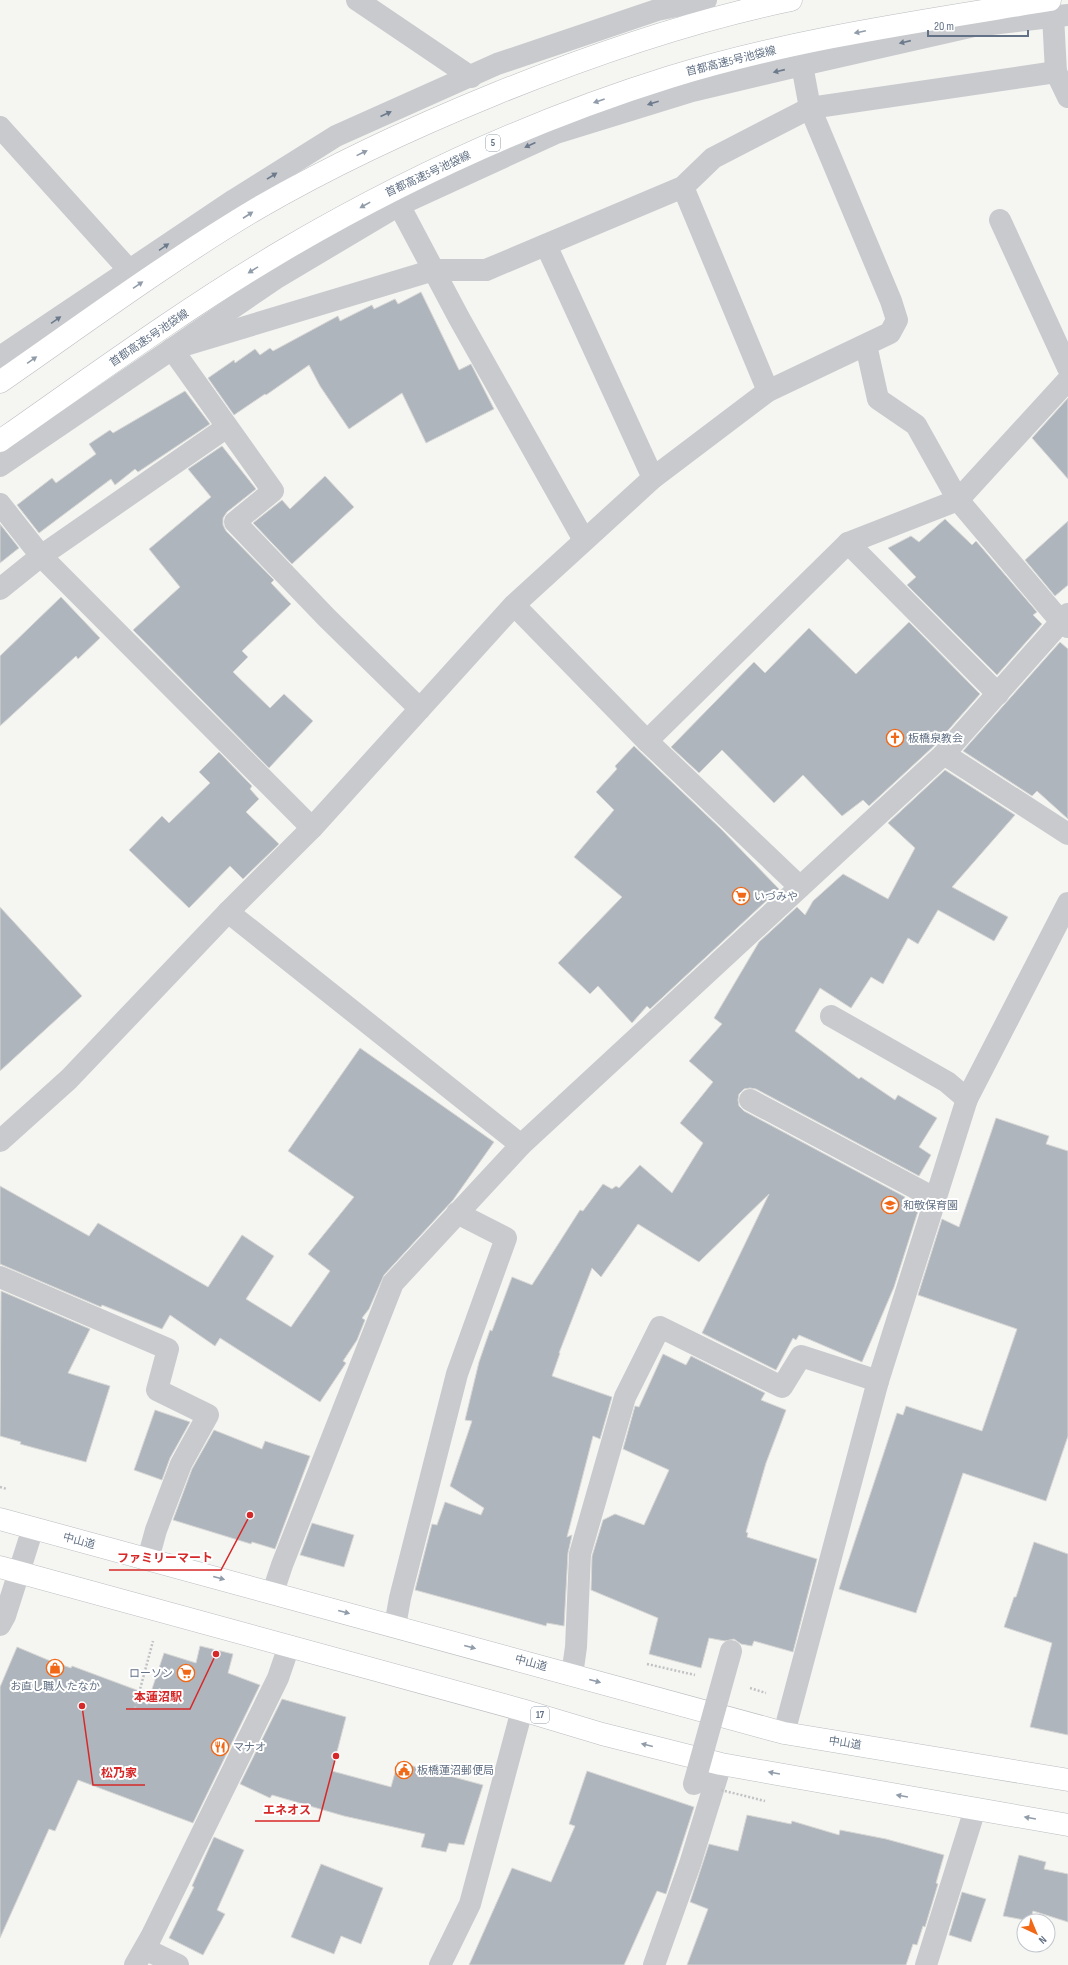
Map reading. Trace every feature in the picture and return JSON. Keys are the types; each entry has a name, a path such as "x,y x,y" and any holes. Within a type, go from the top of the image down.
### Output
{"highway":[{"path":"0,382 139,285 258,208 360,153 460,108 570,64 665,32 791,0"},
{"name":"首都高速5号池袋線","path":"0,441 166,325 283,251 381,196 489,145 581,108 670,77 769,51 878,28 1057,10"},
{"name":"中山道","path":"0,1519 273,1592 784,1733 1068,1780"},
{"name":"17","path":"10,1570 522,1710 602,1734 721,1764 1068,1825"}],"street":[{"path":"357,0 471,76"},
{"path":"0,357 234,200 336,136 497,64 659,4 706,0"},
{"path":"0,466 278,277 399,206 556,133 692,91 974,26 1057,10 1056,72 1068,97"},
{"path":"0,1141 70,1079 228,912 312,828 514,605 584,540 653,478 768,391 890,333 896,320 891,301 810,108 802,65"},
{"path":"172,349 434,270 486,270 683,187 713,158 810,108 1056,72"},
{"path":"0,127 129,270"},
{"path":"683,187 768,391"},
{"path":"399,206 584,540"},
{"path":"1000,220 1068,368"},
{"path":"546,245 653,478"},
{"path":"273,1592 284,1558 393,1283 521,1145 944,754 1066,621 958,500 916,425 878,399 866,345"},
{"path":"172,349 273,491 235,522 327,618 420,710"},
{"path":"647,741 848,543 958,500 1068,380"},
{"path":"0,589 41,556 227,427"},
{"path":"0,504 41,556 312,828"},
{"path":"848,543 998,694"},
{"path":"514,605 647,741 800,887"},
{"path":"944,754 1068,834"},
{"path":"784,1733 878,1381 967,1099 1068,903"},
{"path":"228,912 521,1145"},
{"path":"831,1016 947,1082 967,1099"},
{"path":"750,1100 936,1199"},
{"path":"395,1626 400,1598 457,1374 506,1238 457,1213"},
{"path":"0,1277 168,1349 157,1390 208,1415 181,1464 156,1530 148,1559"},
{"path":"572,1675 576,1647 580,1554 625,1397 660,1327 782,1387 801,1356 878,1381"},
{"path":"0,1625 5,1616 10,1570 33,1528"},
{"path":"178,1965 140,1957 278,1678 290,1646"},
{"path":"694,1784 731,1652"},
{"path":"440,1965 470,1904 522,1710"},
{"path":"654,1965 690,1864 721,1764"},
{"path":"926,1965 975,1809"}],"path":[{"path":"135,1708 153,1641"},
{"path":"694,1784 765,1801"}],"building":[{"path":"421,292 459,370 471,364 494,409 426,443 402,393 349,429 320,386 309,365 234,415 208,378 234,360 235,363 255,349 260,355 270,348 273,351 338,316 340,321 372,305 374,309 395,299 398,304"},
{"path":"185,391 210,424 138,472 135,469 115,485 111,479 39,533 17,505 52,478 56,483 96,454 89,444 110,430 113,433"},
{"path":"1068,398 1068,479 1032,438"},
{"path":"222,446 256,489 227,512 223,518 223,525 226,531 274,580 271,583 291,604 242,651 248,657 233,672 270,708 284,694 313,721 269,768 133,630 180,587 149,549 211,497 188,469"},
{"path":"325,476 354,507 292,564 253,523 282,500 290,509"},
{"path":"945,519 972,545 976,541 1037,612 1033,615 1042,624 997,675 907,585 916,577 888,548 911,536 919,542"},
{"path":"1068,521 1068,585 1055,596 1025,560"},
{"path":"0,524 19,548 0,563"},
{"path":"61,597 100,638 78,659 76,656 0,726 0,656"},
{"path":"909,622 980,694 935,745 869,806 863,800 842,816 803,775 774,803 722,750 699,773 671,747 754,662 765,673 809,628 856,674"},
{"path":"1060,642 1068,649 1068,819 1037,791 1032,796 963,751"},
{"path":"634,746 721,829 779,889 650,1009 647,1006 632,1023 598,986 590,994 558,963 622,897 574,857 614,810 596,792 617,769 615,766"},
{"path":"219,752 252,786 250,789 259,799 246,812 279,844 243,879 230,866 189,908 129,850 162,816 169,823 210,783 199,772"},
{"path":"945,770 1015,815 952,887 1008,917 994,941 938,910 918,944 908,938 883,984 871,977 851,1008 820,988 795,1031 859,1079 861,1077 895,1100 898,1095 937,1118 919,1147 931,1155 919,1176 756,1089 744,1089 739,1094 738,1100 739,1106 744,1111 905,1197 903,1200 919,1208 894,1287 862,1362 799,1335 796,1340 793,1338 776,1370 702,1333 769,1194 699,1262 638,1224 601,1277 592,1268 559,1353 552,1376 612,1397 600,1439 593,1436 567,1537 572,1535 568,1553 564,1626 547,1623 546,1626 415,1590 432,1524 437,1525 445,1502 481,1515 484,1508 450,1486 472,1421 465,1420 479,1362 490,1330 492,1331 512,1277 532,1285 580,1210 583,1211 603,1184 612,1189 616,1186 619,1188 640,1165 672,1193 703,1143 680,1123 713,1082 689,1061 722,1024 714,1018 759,942 797,907 805,915 813,901 843,874 888,899 915,848 888,823"},
{"path":"0,907 82,996 0,1071"},
{"path":"360,1048 494,1142 453,1200 384,1275 369,1309 362,1318 365,1320 357,1340 343,1361 346,1363 320,1402 220,1338 215,1346 170,1315 162,1329 102,1305 101,1307 0,1264 0,1186 89,1236 98,1223 208,1287 242,1235 274,1256 246,1299 291,1327 330,1271 308,1254 354,1197 288,1151"},
{"path":"996,1118 1049,1136 1046,1144 1068,1151 1068,1436 1046,1501 963,1473 916,1613 839,1589 897,1413 903,1415 906,1406 982,1431 1017,1329 918,1295 942,1219 959,1227"},
{"path":"1,1291 90,1329 68,1373 110,1386 86,1462 20,1444 21,1442 0,1436"},
{"path":"663,1354 686,1365 691,1356 765,1393 761,1400 786,1410 766,1463 746,1532 748,1533 747,1537 817,1559 793,1652 754,1641 752,1646 741,1644 734,1639 725,1641 709,1638 701,1668 649,1654 658,1618 591,1590 592,1556 603,1520 615,1514 644,1525 669,1470 623,1449 635,1406 639,1407"},
{"path":"155,1410 190,1422 170,1458 162,1480 134,1470"},
{"path":"214,1430 262,1449 265,1441 310,1456 275,1549 252,1542 251,1544 173,1520 192,1469"},
{"path":"312,1523 354,1535 344,1567 300,1555"},
{"path":"1034,1542 1068,1554 1068,1735 1030,1727 1052,1643 1004,1627 1014,1597 1016,1597"},
{"path":"200,1646 233,1654 228,1673 260,1685 193,1823 78,1780 55,1831 49,1829 0,1938 0,1687 17,1647 48,1660 71,1668 72,1666 150,1695 164,1653 196,1663"},
{"path":"282,1699 346,1717 332,1771 391,1787 398,1762 483,1785 464,1845 449,1843 446,1852 421,1847 425,1834 344,1816 272,1795 270,1798 240,1784"},
{"path":"587,1771 694,1807 666,1894 657,1891 624,1965 469,1965 512,1868 551,1882 575,1826 569,1824"},
{"path":"747,1815 791,1824 792,1821 839,1835 840,1830 886,1839 944,1855 936,1883 938,1884 925,1927 923,1926 917,1945 913,1944 906,1965 687,1965 708,1909 690,1902 709,1844 738,1851"},
{"path":"214,1837 244,1850 217,1910 225,1914 203,1955 169,1938 194,1887 192,1886"},
{"path":"1019,1855 1046,1862 1044,1869 1068,1874 1068,1922 1056,1918 1056,1913 1039,1913 1033,1911 1032,1913 1016,1913 1016,1918 1003,1916"},
{"path":"321,1864 383,1888 361,1944 341,1936 334,1954 291,1937"},
{"path":"962,1892 986,1899 971,1942 949,1935"}],"place":[{"name":"板橋泉教会","path":"895,738"},
{"name":"いづみや","path":"741,896"},
{"name":"和敬保育園","path":"890,1205"},
{"name":"ファミリーマート","path":"250,1515"},
{"name":"本蓮沼駅","path":"216,1654"},
{"name":"お直し職人 たなか","path":"55,1668"},
{"name":"ローソン","path":"186,1673"},
{"name":"松乃家","path":"82,1706"},
{"name":"マナオ","path":"220,1747"},
{"name":"エネオス","path":"336,1756"},
{"name":"板橋蓮沼郵便局","path":"404,1770"}]}
